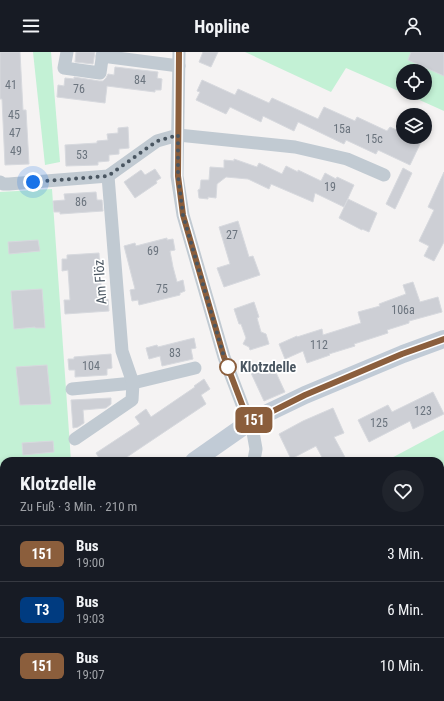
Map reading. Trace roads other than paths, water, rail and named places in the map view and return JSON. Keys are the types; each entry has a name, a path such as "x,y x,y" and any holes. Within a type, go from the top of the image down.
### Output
{"main road":[{"path":"200,457 251,422 305,395 402,354 444,339"}],"street":[{"path":"67,52 64,68 100,73 102,54 179,66"},
{"path":"179,52 178,176 183,215 224,357 243,407 251,422 256,449 254,457"},
{"path":"0,182 2,184 9,184 108,176 157,141 178,135 295,147 347,159 384,175"},
{"name":"Am Flöz","path":"75,439 132,400 133,383 122,351 108,176"},
{"path":"72,388 133,383 195,368"}],"place":[{"name":"Klotzdelle","path":"228,367"}]}
